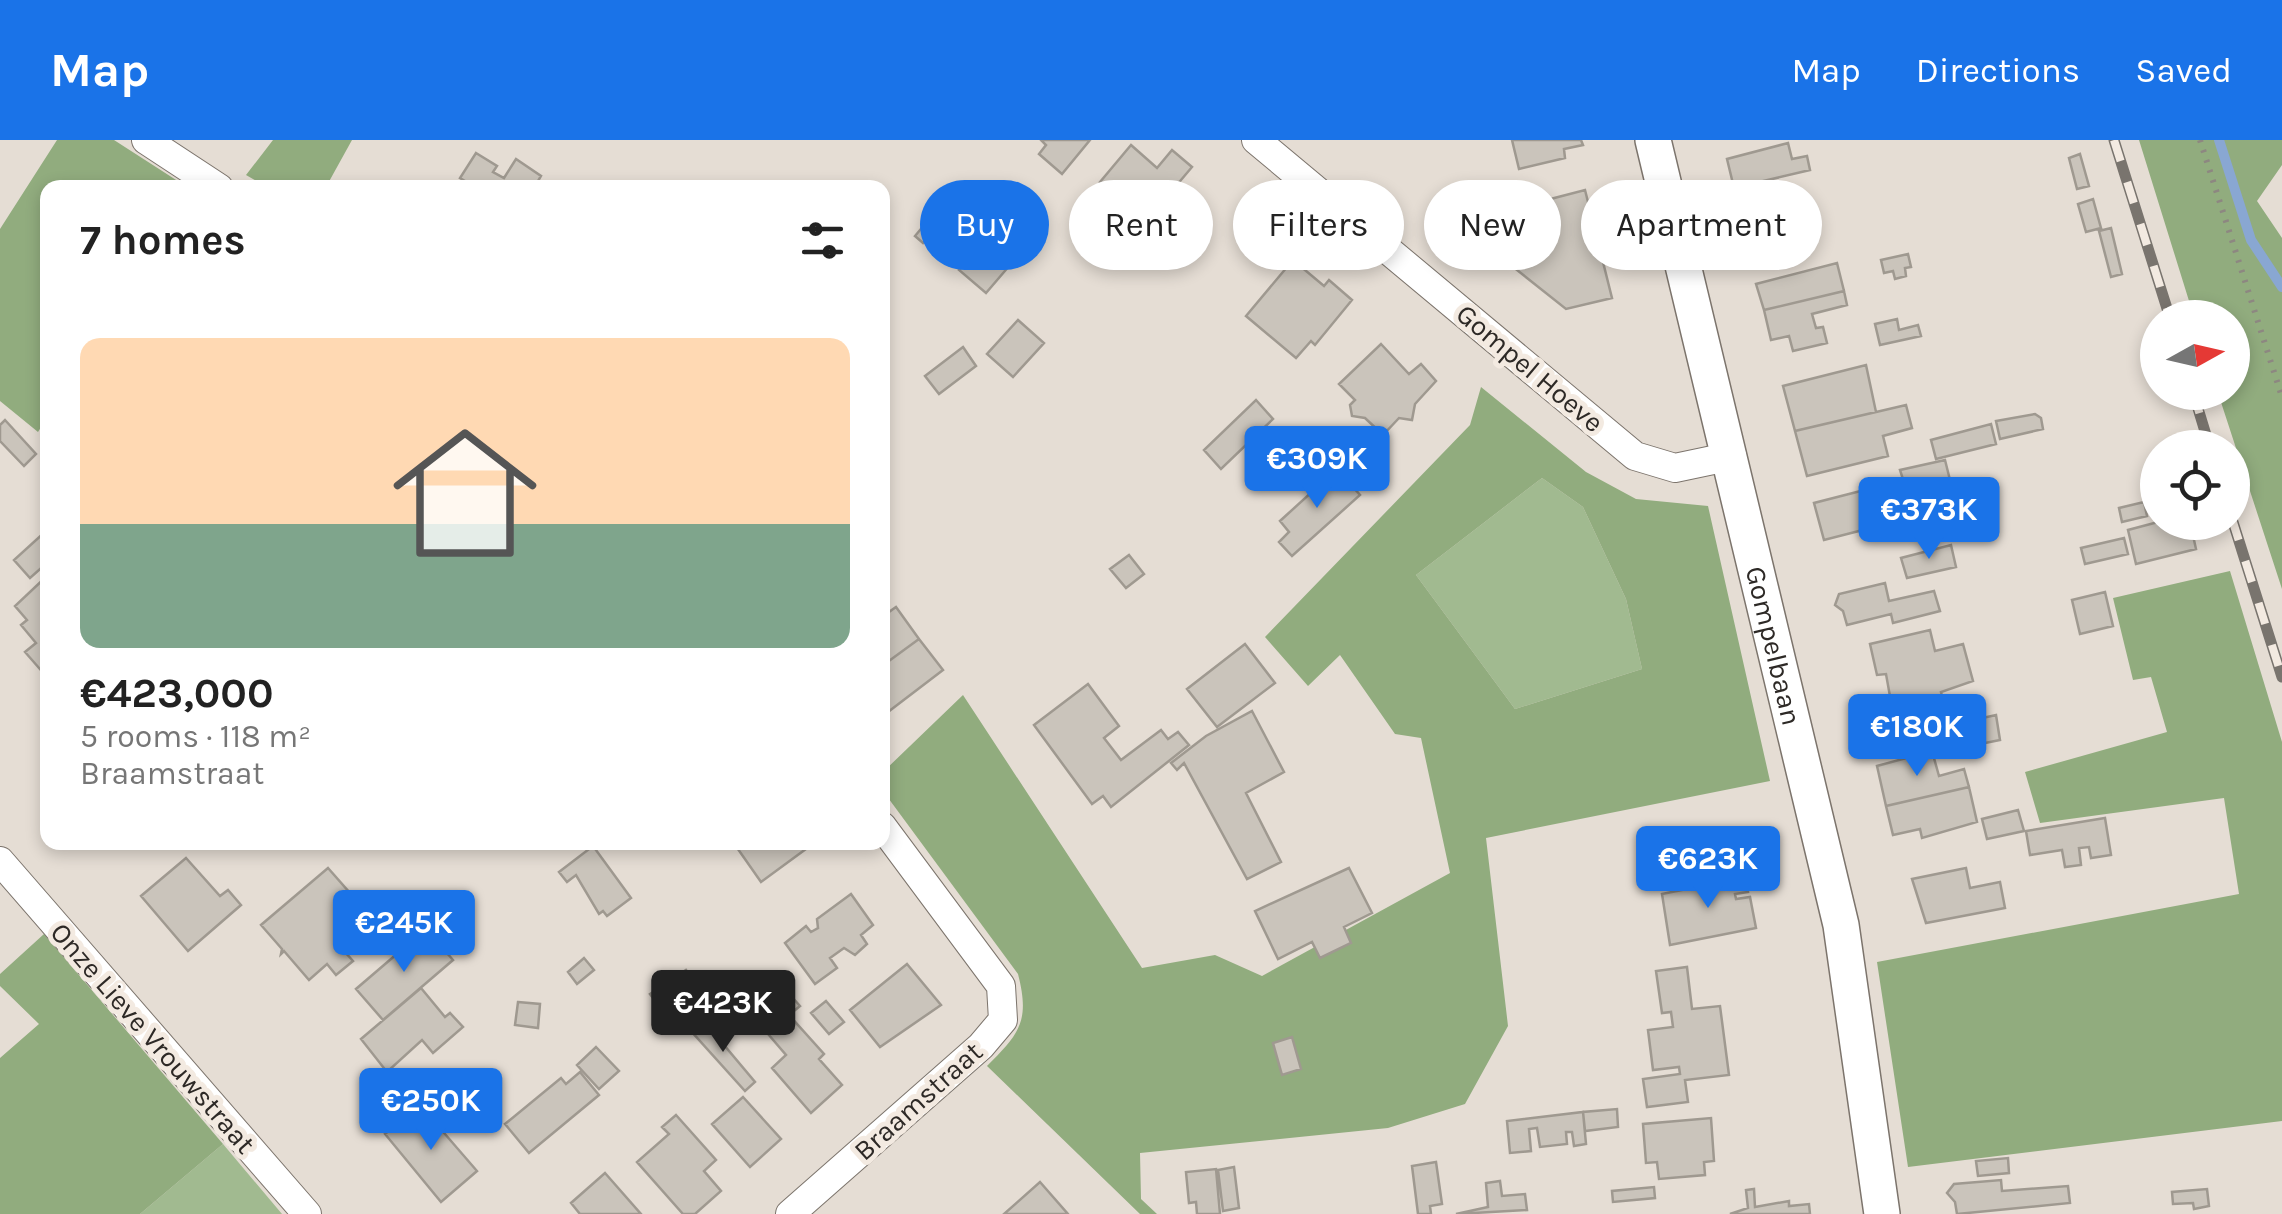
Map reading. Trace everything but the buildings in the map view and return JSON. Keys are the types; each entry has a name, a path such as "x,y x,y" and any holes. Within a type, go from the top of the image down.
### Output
{"street":[{"path":"146,140 206,180"},
{"name":"Gompel Hoeve","path":"1256,140 1636,456 1675,468 1732,456"},
{"name":"Gompelbaan","path":"1653,140 1732,456 1841,925 1882,1214"},
{"name":"Braamstraat","path":"790,1214 981,1046 1003,1020 1000,986 890,837"},
{"name":"Onze Lieve Vrouwstraat","path":"0,861 306,1214"}],"path":[{"path":"2200,140 2282,397"}],"green space":[{"path":"57,140 114,140 176,180 40,180 38,432 0,401 0,229"},
{"path":"273,140 352,140 330,180 255,180 246,175"},
{"path":"2139,140 2282,140 2282,165 2257,201 2282,238 2282,589 2250,491 2250,430 2230,430 2224,410 2250,410 2250,300 2189,300"},
{"path":"1481,387 1586,472 1636,499 1708,506 1770,781 1486,838 1508,1026 1465,1104 1388,1128 1140,1153 1141,1199 1157,1214 1140,1214 987,1066 1019,1025 1023,1004 1018,974 890,800 890,765 963,695 1142,968 1215,955 1262,976 1450,873 1421,738 1395,734 1340,655 1308,686 1265,637 1470,425","holes":["1542,478 1583,507 1626,599 1642,669 1515,709 1416,575"]},
{"path":"1542,478 1583,507 1626,599 1642,669 1515,709 1416,575"},
{"path":"2230,571 2282,742 2282,1121 1908,1167 1877,962 2239,894 2224,798 2040,823 2025,772 2167,732 2151,677 2133,680 2113,598"},
{"path":"44,934 223,1144 140,1214 0,1214 0,1058 39,1024 0,986 0,974"},
{"path":"223,1144 282,1214 140,1214"}],"waterway":[{"path":"2219,140 2251,240 2282,287"}],"railway":[{"path":"2114,140 2164,300"},
{"path":"2198,410 2205,430"},
{"path":"2239,540 2282,677"}]}
